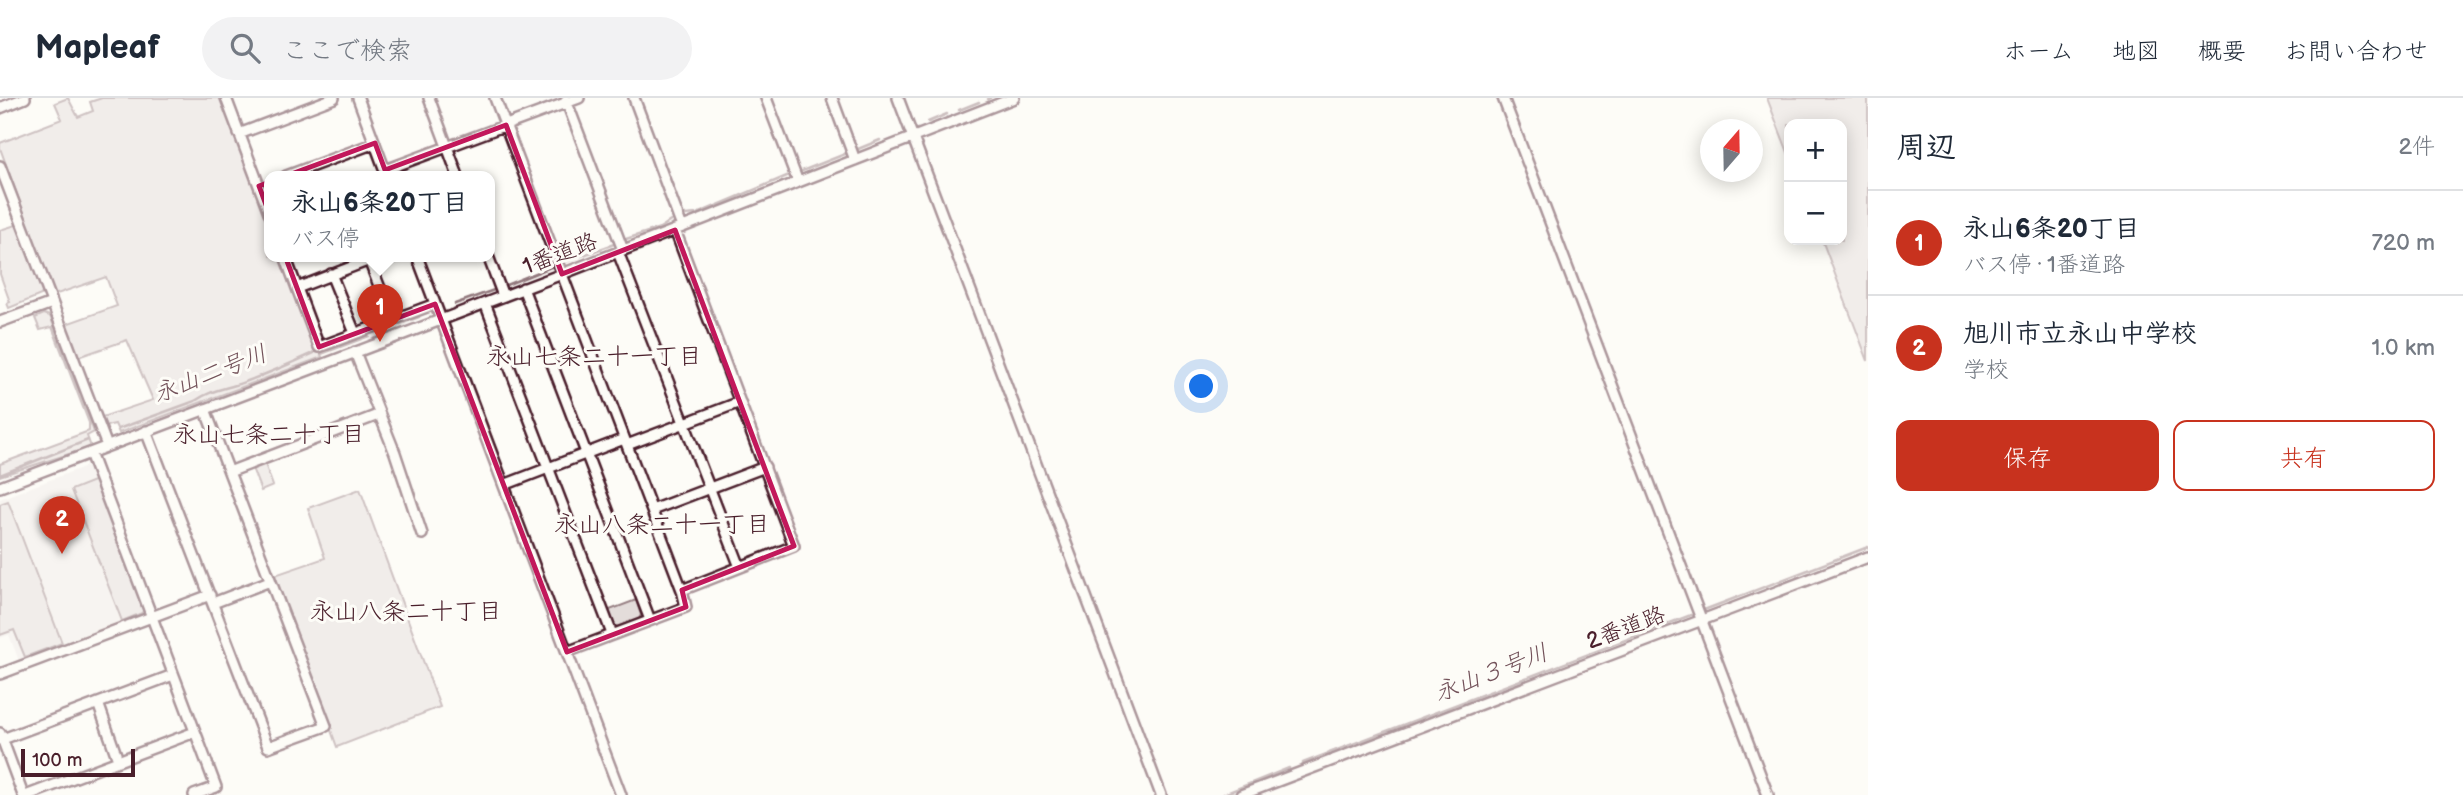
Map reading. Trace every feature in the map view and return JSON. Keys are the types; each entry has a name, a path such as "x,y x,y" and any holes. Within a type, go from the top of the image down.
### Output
{"street":[{"path":"0,108 25,98"},
{"path":"226,98 264,199"},
{"path":"239,134 334,98"},
{"path":"358,98 385,171"},
{"path":"429,98 456,171"},
{"path":"495,98 652,510 686,607 567,652"},
{"path":"391,171 567,100 579,98"},
{"path":"634,98 678,229 794,546 682,590"},
{"path":"766,98 798,183"},
{"path":"832,98 855,160"},
{"path":"898,98 1161,795"},
{"path":"1503,98 1768,795"},
{"name":"1番道路","path":"0,487 562,274 1008,99"},
{"path":"567,100 684,423 740,568"},
{"path":"299,171 375,143"},
{"path":"0,166 107,446"},
{"path":"259,186 264,184"},
{"path":"287,262 319,347 435,304"},
{"path":"297,288 364,262"},
{"path":"370,262 392,319"},
{"path":"419,262 621,795"},
{"path":"490,262 503,296"},
{"path":"331,274 355,333"},
{"path":"523,288 650,620"},
{"path":"0,322 52,303"},
{"path":"485,303 612,634"},
{"path":"355,352 395,453 422,534"},
{"path":"504,485 586,453 684,423 740,402"},
{"path":"146,431 268,747 326,726 205,409"},
{"path":"229,472 378,415"},
{"path":"90,453 216,787 194,795"},
{"path":"652,510 765,467"},
{"name":"2番道路","path":"1241,795 1868,557"},
{"path":"0,674 152,617 270,581"},
{"path":"173,675 1,737 26,795 195,732"},
{"path":"98,703 118,761"}],"highlighted area":[{"path":"506,125 562,274 675,230 794,546 682,590 686,607 567,652 435,304 319,347 259,186 375,143 385,170"}],"shaded area":[{"path":"68,98 78,117 93,111 90,102 102,98 224,98 264,203 264,262 286,262 322,357 119,433 115,424 106,426 102,417 153,400 127,340 78,357 66,324 117,306 106,277 54,295 0,148 0,143 62,119 55,103"},
{"path":"1767,98 1867,98 1868,361 1824,245 1847,245 1847,119 1784,119 1784,142"},
{"path":"19,224 43,291 41,295 9,308 7,303 10,302 0,274 0,230"},
{"path":"44,314 50,316 94,432 87,436 91,447 0,476 0,464 89,431 89,423 52,327 40,330 35,318"},
{"path":"265,464 273,486 261,491 252,468"},
{"path":"92,466 145,608 143,614 19,661 9,635 0,638 0,499"},
{"path":"96,480 144,608 142,613 122,621 71,490"},
{"path":"360,489 440,707 337,747 275,575 325,558 308,508"},
{"path":"8,501 62,643 25,657 14,630 0,635 0,504"},
{"path":"636,600 641,615 638,621 618,627 612,625 607,611"}],"waterway":[{"name":"永山二号川","path":"959,110 979,102"},
{"name":"永山二号川","path":"928,122 947,114"},
{"name":"永山二号川","path":"858,149 880,140"},
{"name":"永山二号川","path":"802,171 845,154"},
{"name":"永山二号川","path":"685,215 697,214 787,176"},
{"name":"永山二号川","path":"626,239 660,228 672,220"},
{"name":"永山二号川","path":"567,261 614,244"},
{"name":"永山二号川","path":"506,285 551,267"},
{"name":"永山二号川","path":"455,304 494,290"},
{"name":"永山二号川","path":"381,331 419,317"},
{"name":"永山二号川","path":"321,354 369,336"},
{"name":"永山二号川","path":"118,429 314,353"},
{"name":"永山二号川","path":"0,475 88,440"},
{"name":"永山３号川","path":"1704,610 1868,547"},
{"name":"永山３号川","path":"1303,763 1691,615"},
{"name":"永山３号川","path":"1224,794 1289,768"}],"place":[{"name":"永山6条20丁目","path":"380,342"},
{"name":"旭川市立永山中学校","path":"62,554"}],"district":[{"name":"永山七条二十一丁目","path":"594,356"},
{"name":"永山七条二十丁目","path":"269,434"},
{"name":"永山八条二十一丁目","path":"662,524"},
{"name":"永山八条二十丁目","path":"406,611"}]}
